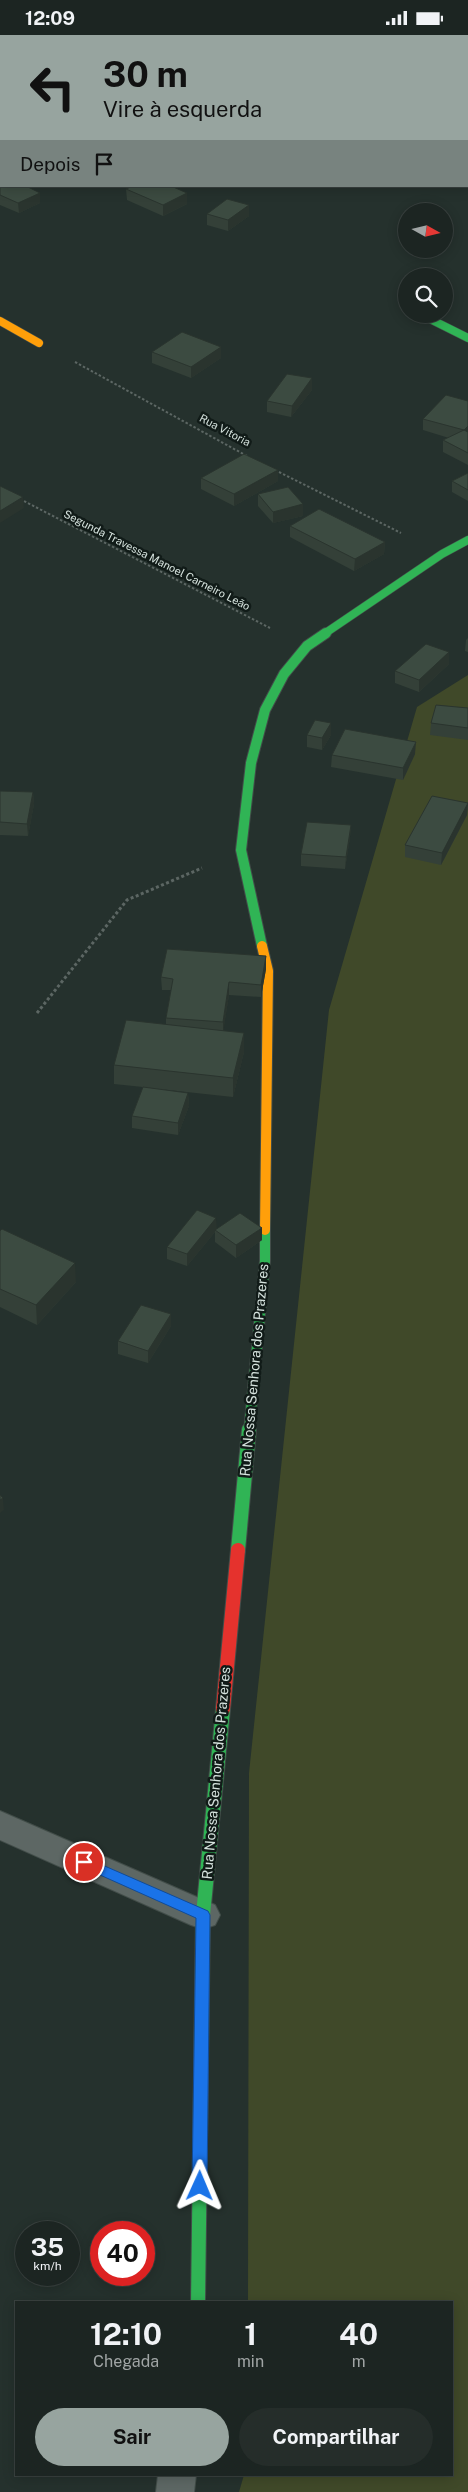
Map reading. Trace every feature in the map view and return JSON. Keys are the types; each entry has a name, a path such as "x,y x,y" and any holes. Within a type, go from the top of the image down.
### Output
{"street":[{"path":"0,321 39,343"},
{"path":"438,323 468,338"},
{"name":"Rua Nossa Senhora dos Prazeres","path":"198,2301 203,1915 265,1261 268,971 241,850 251,763 265,710 284,674 307,646 442,554 468,540"},
{"path":"0,1825 203,1915"},
{"path":"175,2492 177,2476"}],"path":[{"name":"Rua Vitoria","path":"39,343 251,458"},
{"path":"268,466 442,554"},
{"name":"Segunda Travessa Manoel Carneiro Leão","path":"17,498 307,646"},
{"path":"37,1013 127,900 241,850"}],"green space":[{"path":"468,675 468,2492 239,2492 244,2476 453,2476 453,2301 248,2301 249,1773 329,1010 417,707"}],"building":[{"path":"0,187 28,187 40,193 18,203 0,195"},
{"path":"131,187 173,187 187,193 163,205 126,189"},
{"path":"227,199 249,205 228,220 207,214"},
{"path":"182,332 221,347 191,367 152,352"},
{"path":"287,374 312,378 292,406 267,401"},
{"path":"446,395 468,401 468,426 464,430 423,419"},
{"path":"464,430 468,432 468,453 443,440"},
{"path":"244,454 278,470 234,494 201,478"},
{"path":"468,473 468,490 452,481"},
{"path":"0,486 23,497 0,511"},
{"path":"288,487 303,504 273,512 258,494"},
{"path":"319,509 385,542 355,559 290,526"},
{"path":"426,644 449,652 419,680 395,671"},
{"path":"436,705 468,708 468,728 431,723"},
{"path":"315,720 331,723 322,738 307,735"},
{"path":"345,729 416,742 403,768 332,755"},
{"path":"0,791 33,792 27,824 0,822"},
{"path":"432,796 468,803 442,853 405,845"},
{"path":"307,822 351,825 346,857 301,854"},
{"path":"167,949 266,956 261,985 229,982 223,1022 166,1018 173,979 161,977"},
{"path":"126,1020 244,1033 233,1078 114,1065"},
{"path":"143,1087 188,1093 178,1123 132,1116"},
{"path":"197,1210 216,1218 187,1254 167,1247"},
{"path":"240,1213 262,1228 236,1245 215,1230"},
{"path":"2,1229 75,1263 36,1305 0,1289 0,1231"},
{"path":"141,1305 171,1314 148,1351 118,1341"}],"traffic: fast":[{"path":"438,323 468,338"},
{"path":"262,946 241,850 251,763 265,710 284,674 307,646 442,554 468,540"},
{"path":"238,1550 265,1261 265,1230"},
{"path":"198,2301 203,1915 223,1709"}],"traffic: slow":[{"path":"0,321 39,343"},
{"path":"262,946 268,971 265,1230"}],"traffic: jam":[{"path":"223,1709 238,1550"}],"route":[{"path":"84,1862 203,1915 200,2186"}]}
